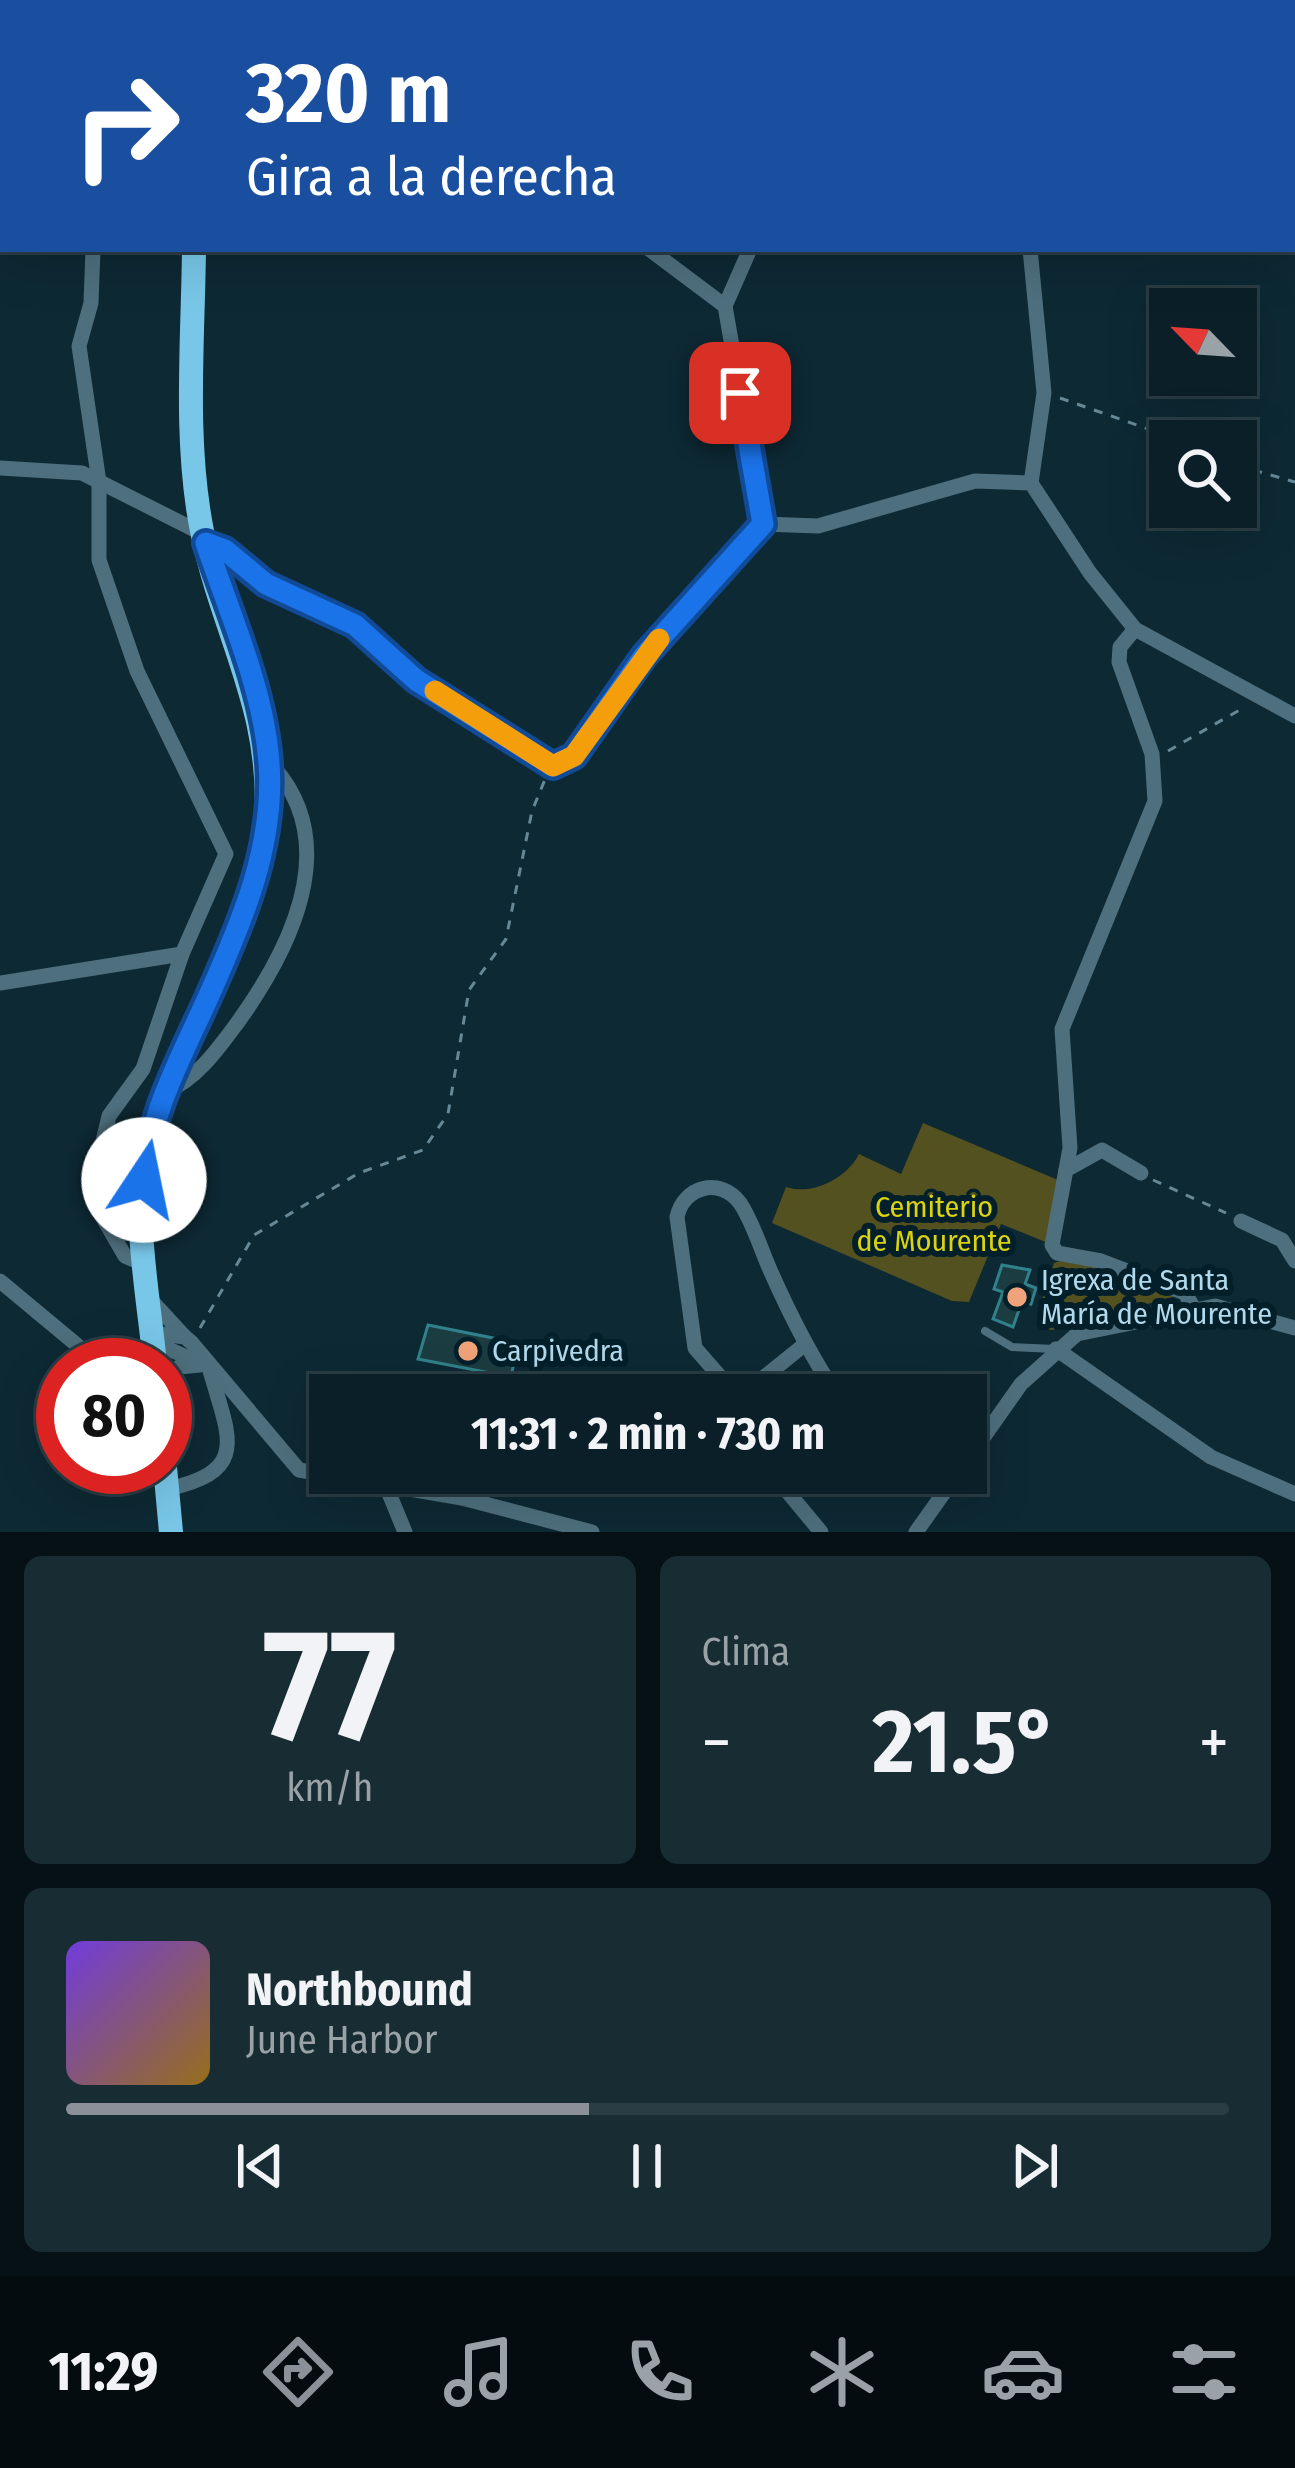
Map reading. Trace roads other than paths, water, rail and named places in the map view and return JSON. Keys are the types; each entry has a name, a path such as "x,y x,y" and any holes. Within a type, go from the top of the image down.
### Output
{"highway":[{"path":"152,1338 142,1211 147,1149 166,1092 252,892 266,829 269,762 246,667 204,539 194,472 194,252"},
{"path":"167,1494 171,1532"}],"street":[{"path":"93,252 80,376 99,482 99,560 136,671 226,854 182,954 143,1069 110,1116 94,1174 104,1218 114,1237 125,1256 146,1265"},
{"path":"654,252 725,306"},
{"path":"749,252 725,306 763,524"},
{"path":"1030,252 1044,393 1031,483 1114,608 1135,629 1295,716"},
{"path":"0,468 82,473 99,482 225,550 266,584 355,625 416,680 553,766 574,756 644,656 763,524"},
{"path":"763,524 818,526 975,481 1031,483"},
{"path":"1114,608 1119,662 1153,760 1151,818 1062,1029 1070,1141 1053,1250 1185,1293 1193,1307"},
{"path":"1119,662 1120,647 1135,629"},
{"path":"166,1092 196,1072 265,984 291,935 306,889 297,807 286,780 269,762"},
{"path":"0,983 182,954"},
{"path":"1070,1141 1102,1150 1141,1173"},
{"path":"1066,1169 1102,1150"},
{"path":"719,1374 695,1348 677,1216 687,1195 711,1188 739,1201 804,1346 823,1374"},
{"path":"1241,1221 1282,1240 1295,1261"},
{"path":"0,1281 68,1338"},
{"path":"149,1298 186,1338"},
{"path":"987,1432 1021,1384 1076,1334 1215,1306 1295,1328"},
{"path":"192,1345 299,1470 309,1472"},
{"path":"767,1374 804,1346"},
{"path":"1055,1349 1211,1457 1295,1494"},
{"path":"192,1364 209,1367"},
{"path":"192,1366 209,1367"},
{"path":"192,1479 210,1480 223,1464 222,1412 209,1367"},
{"path":"389,1494 405,1532"},
{"path":"482,1494 592,1532"},
{"path":"789,1494 821,1532"},
{"path":"916,1532 940,1494"}],"lane":[{"path":"985,1331 1012,1347 1055,1349"}],"place":[{"name":"Igrexa de Santa María de Mourente","path":"1017,1297"},
{"name":"Carpivedra","path":"468,1351"}],"park label":[{"name":"Cemiterio de Mourente","path":"934,1224"}]}
